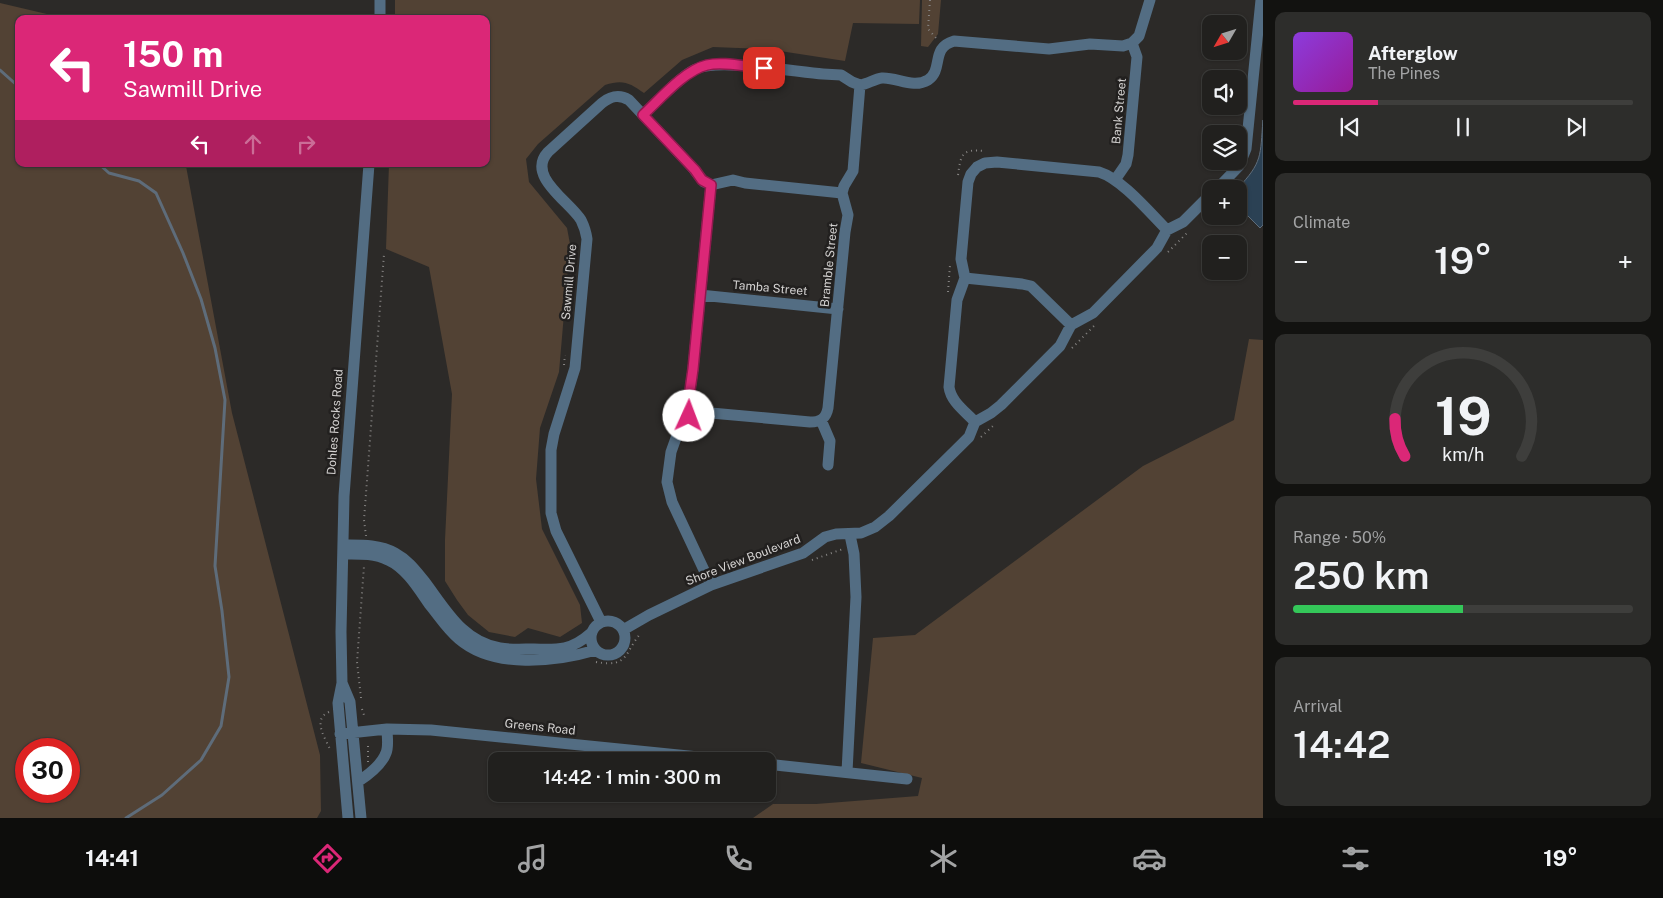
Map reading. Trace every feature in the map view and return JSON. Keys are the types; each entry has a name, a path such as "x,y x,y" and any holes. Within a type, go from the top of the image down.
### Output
{"street":[{"path":"380,0 380,15"},
{"path":"643,115 691,72 707,65 725,64 837,74 860,85 882,78 914,83 926,81 935,72 939,52 946,44 954,41 1049,49 1090,44 1123,46 1132,43 1140,33 1150,0"},
{"path":"1226,180 1240,166 1246,149 1261,0"},
{"name":"Bank Street","path":"1116,180 1126,164 1128,155 1137,57 1132,43"},
{"path":"711,585 672,502 667,482 668,461 671,452 681,424 692,410 693,403 690,390 711,185 736,180 745,183 842,193 853,168 860,85"},
{"name":"Sawmill Drive","path":"601,622 556,531 551,513 551,450 554,434 575,368 587,239 580,220 545,178 541,164 548,152 610,97 618,96 627,98 695,170 702,180 711,185"},
{"path":"975,422 954,400 949,390 957,300 965,278 961,259 968,186 971,174 977,167 985,163 997,162 1100,172 1116,180 1167,230"},
{"name":"Dohles Rocks Road","path":"348,818 338,703 342,683 340,632 346,456 369,167"},
{"name":"Bramble Street","path":"821,420 826,416 828,408 848,216 842,193"},
{"name":"Shore View Boulevard","path":"623,630 649,615 711,585 803,553 829,536 868,531 889,516 963,443 969,436 975,422 995,410 1062,342 1071,325 1093,313 1157,248 1167,230 1185,220 1202,203"},
{"path":"965,278 1031,286 1071,325"},
{"name":"Tamba Street","path":"700,296 838,308"},
{"path":"692,410 810,422 821,420 829,438 828,465"},
{"path":"847,772 856,597 855,562 850,534"},
{"path":"376,546 387,549 402,557 415,570 459,626 474,639 483,643 501,648 560,649 576,644 591,634 601,622 611,622 616,623 623,630 623,646 616,653 605,655 550,659 500,658 482,653 459,640 408,575 396,564 374,555 343,550 376,546"},
{"path":"591,634 594,656"},
{"name":"Dohles Rocks Road","path":"342,683 350,702 361,818"},
{"path":"359,782 385,755 388,746 387,729"},
{"name":"Greens Road","path":"340,734 387,729 432,730 649,752"},
{"path":"776,765 907,779"}],"path":[{"path":"930,0 928,29 938,38 934,42"},
{"path":"958,176 960,159 964,154 972,150 984,151"},
{"path":"1164,255 1193,227"},
{"path":"366,541 364,520 384,254"},
{"path":"947,294 950,265"},
{"path":"1066,354 1101,319"},
{"path":"565,371 564,360 568,348"},
{"path":"674,418 680,402 680,392"},
{"path":"977,442 996,423"},
{"path":"366,537 372,538"},
{"path":"361,699 357,662 365,563"},
{"path":"594,656 609,664 625,658 643,631"},
{"path":"332,754 323,737 321,722 324,714 333,711"},
{"path":"368,742 368,764"}],"shaded area":[{"path":"395,0 920,0 919,24 853,23 845,61 767,49 713,47 682,60 644,93 622,82 605,85 538,144 526,159 529,182 567,228 570,244 559,372 540,428 536,479 542,529 580,605 582,623 560,637 528,628 515,637 489,632 468,615 445,581 445,540 452,394 429,267 386,249 389,167 490,167 490,15 395,15"},
{"path":"922,0 941,0 938,34 928,47 921,46"},
{"path":"0,3 51,15 15,15 15,167 186,167 232,413 320,755 321,811 317,818 0,818"},
{"path":"1249,339 1263,340 1263,818 753,818 773,804 816,804 918,796 922,778 861,763 873,638 915,635 1143,466 1234,420"}],"water":[{"path":"1263,120 1263,225 1260,228 1247,215 1247,180 1245,180 1252,172 1259,158"}],"waterway":[{"path":"0,70 15,83"},
{"path":"102,167 109,173 139,181 156,193 201,299 215,348 225,400 215,566 229,677 221,726 201,760 162,795 126,818"}],"route":[{"path":"689,416 693,406 690,385 711,185 702,180 695,170 643,115 691,72 701,67 725,64 764,68"}]}
